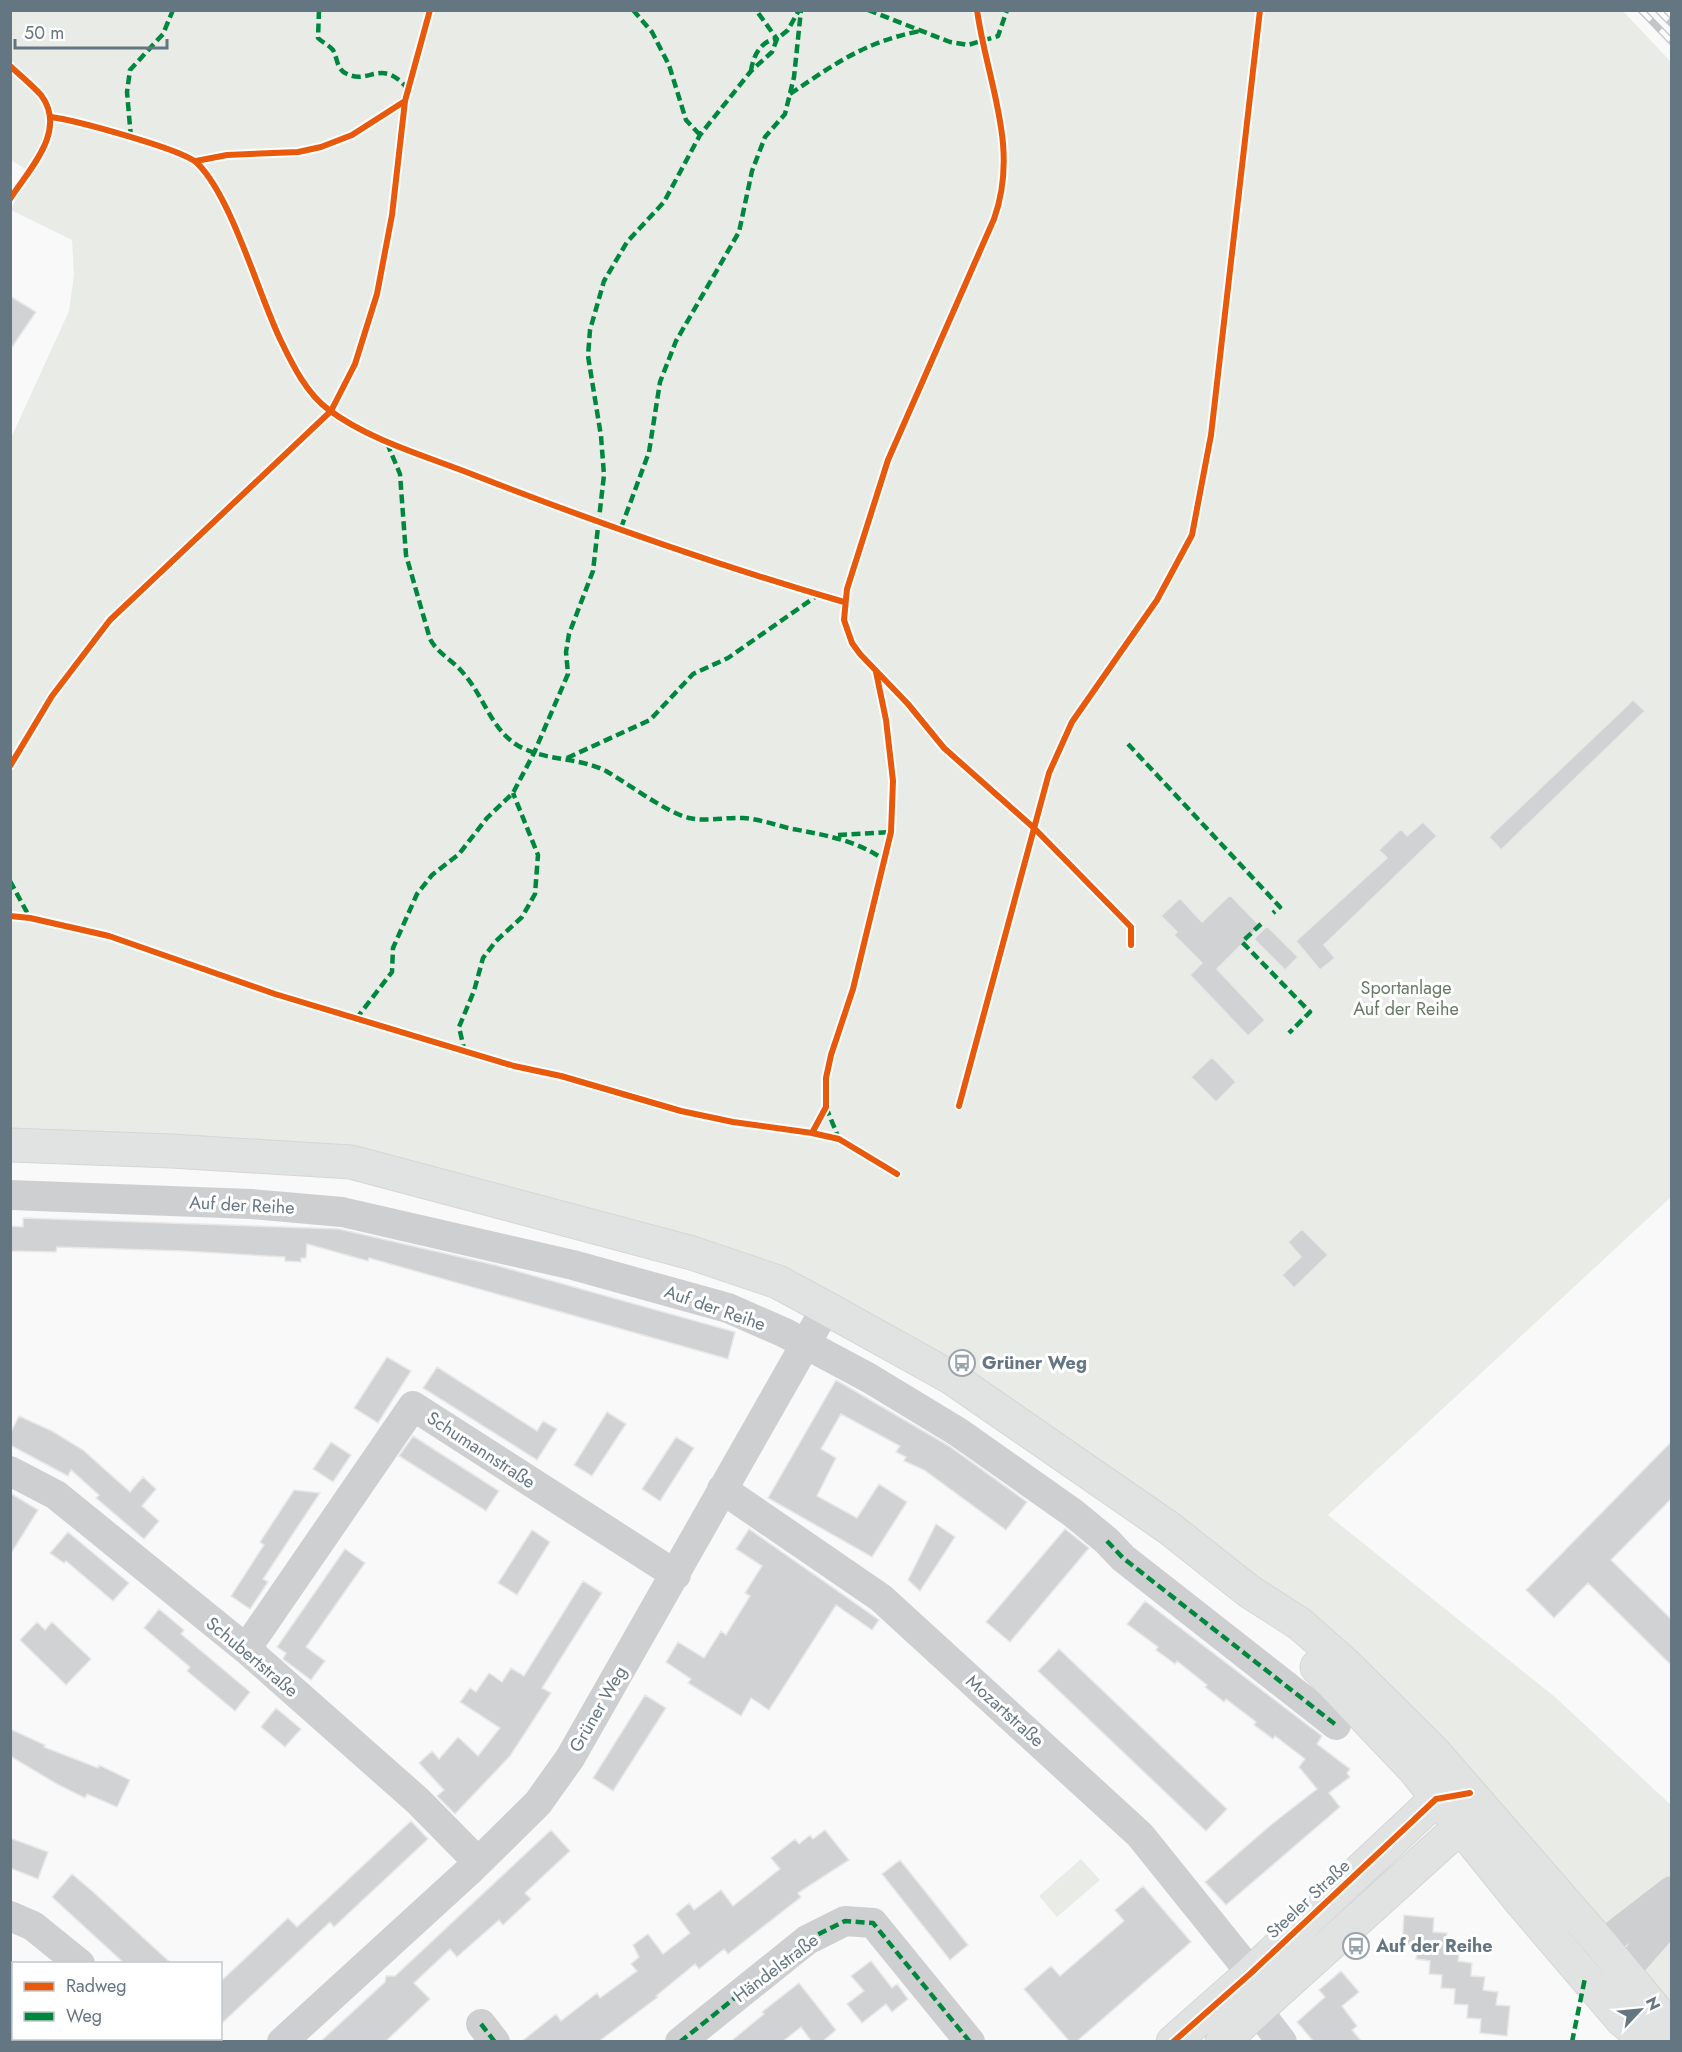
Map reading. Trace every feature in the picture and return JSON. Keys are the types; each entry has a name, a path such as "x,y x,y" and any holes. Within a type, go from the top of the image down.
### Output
{"main road":[{"path":"10,1145 171,1151 351,1162 692,1253 778,1282 952,1378 1169,1528 1250,1593 1300,1624 1343,1662 1433,1750 1602,1945 1671,2030"},
{"path":"1250,1593 1286,1635 1413,1769 1585,1978 1622,2020 1648,2042"},
{"path":"1436,1799 1470,1793"},
{"path":"1221,2042 1460,1827 1470,1793"},
{"name":"Steeler Straße","path":"1173,2042 1251,1973 1436,1799"}],"street":[{"name":"Auf der Reihe","path":"10,1195 251,1204 342,1212 573,1265 728,1308 868,1378 958,1432 1107,1541 1123,1558 1336,1725"},
{"name":"Grüner Weg","path":"282,2042 478,1862 538,1803 570,1758 826,1308"},
{"name":"Schumannstraße","path":"246,1649 413,1406 676,1575"},
{"name":"Schubertstraße","path":"10,1472 56,1495 246,1649 418,1801 478,1862"},
{"name":"Mozartstraße","path":"722,1489 881,1598 1140,1836 1251,1973"},
{"path":"1585,1978 1602,1945 1671,1891"},
{"path":"10,1916 33,1926 78,1962"},
{"path":"1585,1978 1624,1972 1671,1917"},
{"name":"Händelstraße","path":"680,2042 807,1940 845,1921 873,1923 970,2042"},
{"path":"1258,2011 1282,2042"}],"green space":[{"name":"Sportanlage Auf der Reihe","path":"1622,10 1671,62 1671,1197 1328,1515 1555,1697 1671,1805 1671,1889 1603,1941 1344,1659 886,1334 435,1180 11,1143 11,438 69,311 74,275 72,240 11,210 30,172 11,160 10,11"},
{"path":"1081,1859 1100,1880 1057,1917 1039,1896"},
{"path":"1671,1925 1671,2022 1628,1973"}],"building":[{"path":"10,296 36,312 10,350"},
{"path":"1633,700 1645,711 1501,850 1489,837"},
{"path":"1423,822 1437,836 1324,945 1335,958 1320,970 1296,941 1387,858 1379,850 1401,829 1407,836"},
{"path":"1230,895 1260,926 1217,969 1265,1020 1248,1036 1190,975 1202,963 1174,935 1177,932 1161,916 1180,898 1202,922"},
{"path":"1267,926 1298,957 1285,970 1254,939"},
{"path":"1212,1057 1236,1082 1216,1102 1191,1077"},
{"path":"23,1218 339,1229 495,1265 735,1332 728,1359 369,1258 368,1261 307,1244 306,1258 301,1258 301,1262 285,1261 285,1257 184,1251 57,1247 56,1252 10,1251 10,1226 23,1227"},
{"path":"1302,1229 1328,1255 1294,1288 1282,1275 1301,1257 1288,1242"},
{"path":"387,1357 411,1371 378,1423 354,1408"},
{"path":"437,1367 537,1431 543,1421 557,1429 537,1460 423,1388"},
{"path":"836,1380 949,1446 1027,1502 1006,1530 924,1470 904,1461 906,1457 896,1452 900,1446 841,1414 821,1449 836,1458 817,1496 857,1518 879,1484 907,1502 872,1557 768,1498"},
{"path":"607,1412 626,1424 592,1476 574,1465"},
{"path":"19,1416 52,1431 83,1450 130,1492 143,1477 156,1489 142,1506 159,1521 144,1539 96,1498 99,1495 71,1470 68,1476 10,1445 10,1434"},
{"path":"413,1436 499,1491 486,1511 399,1456"},
{"path":"676,1437 694,1448 660,1501 642,1489"},
{"path":"331,1442 351,1455 333,1482 313,1469"},
{"path":"1671,1442 1671,1499 1611,1560 1671,1619 1671,1665 1588,1583 1554,1618 1526,1590"},
{"path":"294,1490 320,1493 263,1579 268,1582 250,1609 231,1596 264,1545 260,1542"},
{"path":"10,1493 38,1510 10,1555"},
{"path":"936,1524 955,1537 920,1591 908,1580"},
{"path":"749,1529 879,1620 872,1630 836,1605 769,1710 751,1698 741,1716 688,1683 691,1679 666,1662 678,1642 704,1658 721,1631 726,1635 750,1596 745,1593 762,1566 736,1549"},
{"path":"1065,1529 1089,1548 1010,1642 986,1622"},
{"path":"532,1530 550,1542 517,1595 498,1583"},
{"path":"68,1532 129,1583 113,1601 66,1561 64,1563 50,1553"},
{"path":"345,1549 365,1563 306,1647 325,1661 311,1680 283,1659 286,1653 277,1647"},
{"path":"583,1581 602,1593 542,1688 551,1693 510,1756 455,1814 437,1796 444,1790 419,1763 432,1751 439,1759 458,1737 478,1756 500,1728 460,1702 470,1688 476,1692 489,1673 502,1682 511,1668 524,1676"},
{"path":"1145,1601 1322,1736 1317,1744 1350,1769 1347,1773 1350,1777 1329,1793 1340,1807 1226,1905 1205,1882 1272,1824 1317,1789 1299,1767 1305,1759 1275,1736 1273,1739 1254,1725 1256,1722 1226,1699 1224,1702 1205,1687 1207,1685 1177,1661 1175,1664 1156,1650 1158,1647 1127,1624"},
{"path":"159,1609 184,1630 181,1634 250,1692 235,1711 187,1671 190,1667 144,1628"},
{"path":"37,1622 45,1630 52,1622 91,1659 66,1685 20,1640"},
{"path":"1059,1649 1227,1809 1206,1831 1038,1671"},
{"path":"645,1695 666,1708 613,1791 593,1778"},
{"path":"276,1708 301,1729 285,1747 261,1727"},
{"path":"10,1729 45,1745 44,1747 98,1768 99,1765 130,1780 117,1807 87,1794 85,1798 10,1756"},
{"path":"411,1821 428,1839 334,1927 330,1922 222,2023 222,1980 288,1918 297,1927"},
{"path":"551,1830 570,1851 525,1893 531,1899 503,1925 499,1920 457,1957 450,1949 414,1983 430,1999 385,2042 320,2042 385,1982 386,1976 395,1976"},
{"path":"825,1830 849,1860 798,1893 801,1897 728,1954 724,1949 699,1969 695,1964 656,1996 658,1997 598,2042 521,2042 556,2014 561,2021 597,1993 600,1998 637,1971 631,1964 639,1957 633,1945 648,1934 663,1954 690,1933 676,1914 689,1903 694,1910 721,1890 733,1906 780,1869 771,1858 795,1839 799,1844 810,1835 813,1839"},
{"path":"10,1838 48,1852 38,1879 10,1868"},
{"path":"900,1860 968,1945 950,1960 882,1874"},
{"path":"72,1874 170,1962 123,1962 52,1897"},
{"path":"1143,1886 1191,1942 1076,2042 1070,2042 1024,1989 1051,1966 1060,1976 1124,1921 1115,1910"},
{"path":"1404,1915 1434,1918 1433,1932 1447,1933 1445,1946 1460,1948 1458,1961 1472,1963 1471,1976 1485,1977 1483,1990 1498,1992 1496,2005 1510,2006 1507,2036 1480,2033 1481,2019 1467,2018 1468,2005 1454,2004 1455,1989 1441,1988 1442,1975 1429,1974 1430,1961 1416,1959 1418,1946 1402,1944"},
{"path":"871,1961 892,1988 897,1984 908,1999 892,2012 886,2004 862,2023 847,2004 864,1991 851,1976"},
{"path":"1341,1971 1359,1992 1342,2006 1357,2026 1352,2030 1362,2042 1314,2042 1297,2022 1325,1997 1319,1990"},
{"path":"799,1983 836,2030 822,2042 812,2042 801,2027 782,2042 730,2042 764,2014 762,2012"}],"railway":[{"path":"1641,10 1672,42"},
{"path":"1658,10 1672,24"}],"marked path":[{"path":"131,138 127,92 130,70 163,34 173,10"},
{"path":"319,10 318,38 333,50 343,72 355,76 383,73 399,80 408,89"},
{"path":"633,10 652,32 669,65 686,120 700,135"},
{"path":"751,71 762,46 766,42 777,39 756,10"},
{"path":"356,1019 392,972 393,948 417,894 432,875 459,854 487,818 513,793 534,753 568,674 566,652 569,634 593,571 604,475 601,436 588,356 590,330 604,281 627,242 664,202 700,135 751,71 772,52 777,39 788,30 799,10"},
{"path":"621,528 649,452 660,382 676,341 739,232 752,171 765,137 785,114 794,77 801,10"},
{"path":"868,10 950,42 968,45 998,36 1007,10"},
{"path":"790,94 852,55 883,41 920,31"},
{"path":"387,443 400,474 406,555 430,639 437,649 464,674 498,727 515,744 537,754 586,764 606,771 659,805 689,818 743,818 760,821 851,843 886,861"},
{"path":"567,758 650,720 693,674 728,658 818,595"},
{"path":"1128,744 1280,907 1273,913"},
{"path":"465,1053 459,1027 474,991 483,958 496,941 522,917 535,894 538,855 513,793"},
{"path":"838,835 891,832"},
{"path":"10,881 30,918"},
{"path":"1261,924 1242,942 1310,1012 1289,1033"},
{"path":"826,1107 839,1139"},
{"path":"1107,1541 1123,1558 1336,1725"},
{"path":"680,2042 807,1940 845,1921 873,1923 970,2042"},
{"path":"1572,2042 1585,1978"},
{"path":"481,2024 495,2042"}],"cycle path":[{"path":"10,766 52,696 110,620 331,411 355,364 377,294 392,215 405,101 430,10"},
{"path":"977,10 1003,140 1004,166 1001,192 994,219 888,460 847,589 844,620 852,643 860,654 908,704 944,748 1034,828 1131,927 1131,945"},
{"path":"959,1106 1049,773 1072,722 1157,600 1192,535 1211,435 1260,10"},
{"path":"10,66 41,95 48,109 50,122 43,149 10,199"},
{"path":"196,161 227,155 298,152 321,147 352,135 405,101"},
{"path":"51,117 81,123 150,143 197,163 210,178 222,199 244,247 272,321 296,370 314,396 345,421 399,447 611,526 750,574 844,602"},
{"path":"812,1133 826,1107 826,1078 831,1055 853,989 891,832 893,781 886,720 876,672"},
{"path":"10,916 30,918 109,936 275,994 514,1066 561,1076 681,1111 839,1139 897,1174"},
{"path":"1173,2042 1251,1973 1436,1799 1470,1793"}],"place":[{"name":"Grüner Weg","path":"962,1363"},
{"name":"Auf der Reihe","path":"1356,1946"}]}
